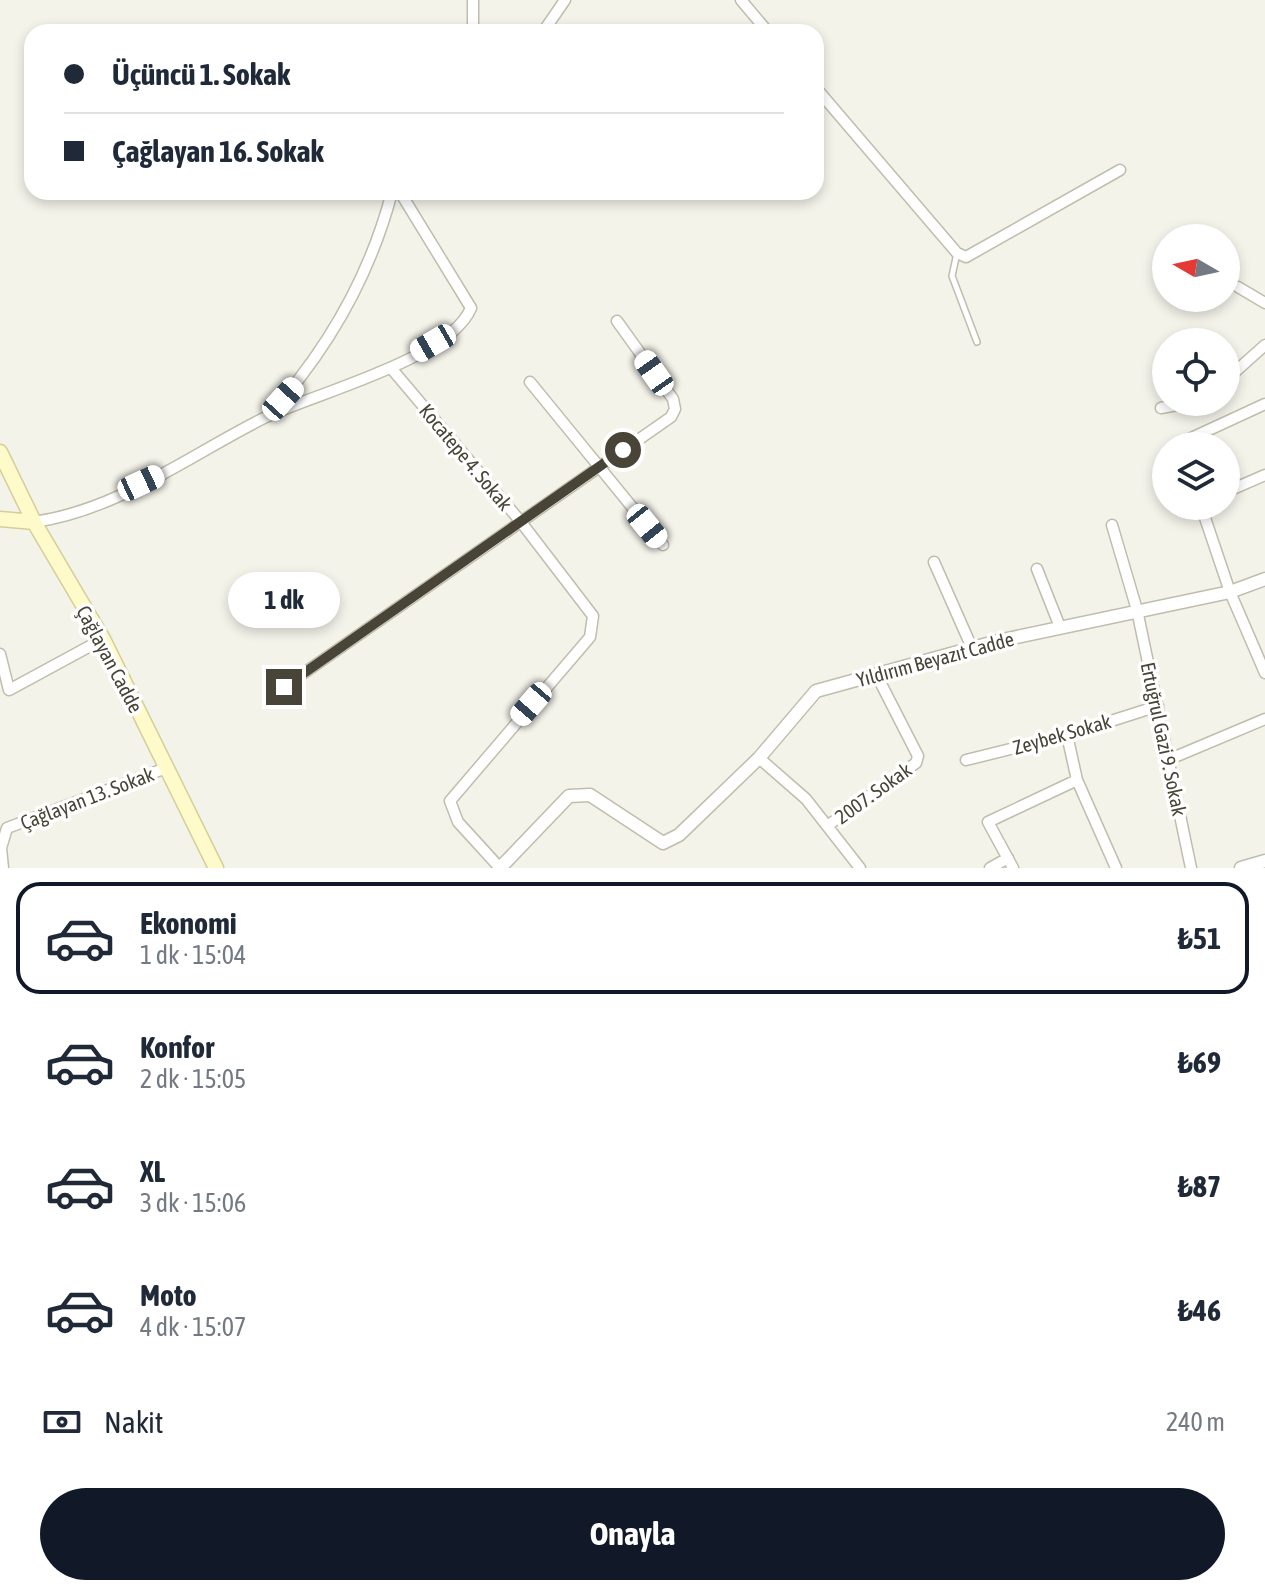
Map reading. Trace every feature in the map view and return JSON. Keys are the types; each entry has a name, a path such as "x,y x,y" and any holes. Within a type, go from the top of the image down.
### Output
{"main road":[{"name":"Çağlayan Cadde","path":"0,452 34,522 103,639 216,868"},
{"path":"0,519 34,522"}],"street":[{"path":"473,0 473,24"},
{"path":"548,24 565,0"},
{"path":"741,0 761,24"},
{"path":"824,97 957,253 966,257 1120,170"},
{"path":"266,417 299,381 343,315 375,242 389,200"},
{"path":"34,522 60,518 90,508 193,459 266,417 391,368 465,323 471,308 405,200"},
{"path":"1240,288 1265,303"},
{"path":"284,687 671,417 675,409 673,399 617,321"},
{"path":"1240,367 1265,345"},
{"name":"Kocatepe 4. Sokak","path":"391,368 521,522 593,616 590,637 450,801 458,822 500,868"},
{"path":"530,382 663,545"},
{"path":"1204,432 1265,404"},
{"path":"1240,486 1265,475"},
{"path":"1206,520 1230,592 1265,673"},
{"name":"Ertuğrul Gazi 9. Sokak","path":"1112,525 1137,610 1191,868"},
{"path":"934,562 972,648"},
{"path":"1037,569 1060,627"},
{"name":"Yıldırım Beyazıt Cadde","path":"500,868 569,796 590,795 663,843 679,835 759,758 816,691 972,648 1230,592 1265,579"},
{"path":"0,654 9,690 103,639"},
{"name":"2007. Sokak","path":"827,826 916,763 918,756 876,674"},
{"name":"Zeybek Sokak","path":"966,760 1067,735 1158,706"},
{"path":"1170,759 1265,719"},
{"path":"1067,735 1077,780 1116,868"},
{"path":"759,758 806,799 860,868"},
{"name":"Çağlayan 13. Sokak","path":"3,868 1,848 7,828 166,768"},
{"path":"990,868 1010,863 988,822 1077,780"},
{"path":"1241,868 1265,861"}],"lane":[{"path":"957,253 952,276 977,342"}],"route":[{"path":"284,687 623,450"}]}
